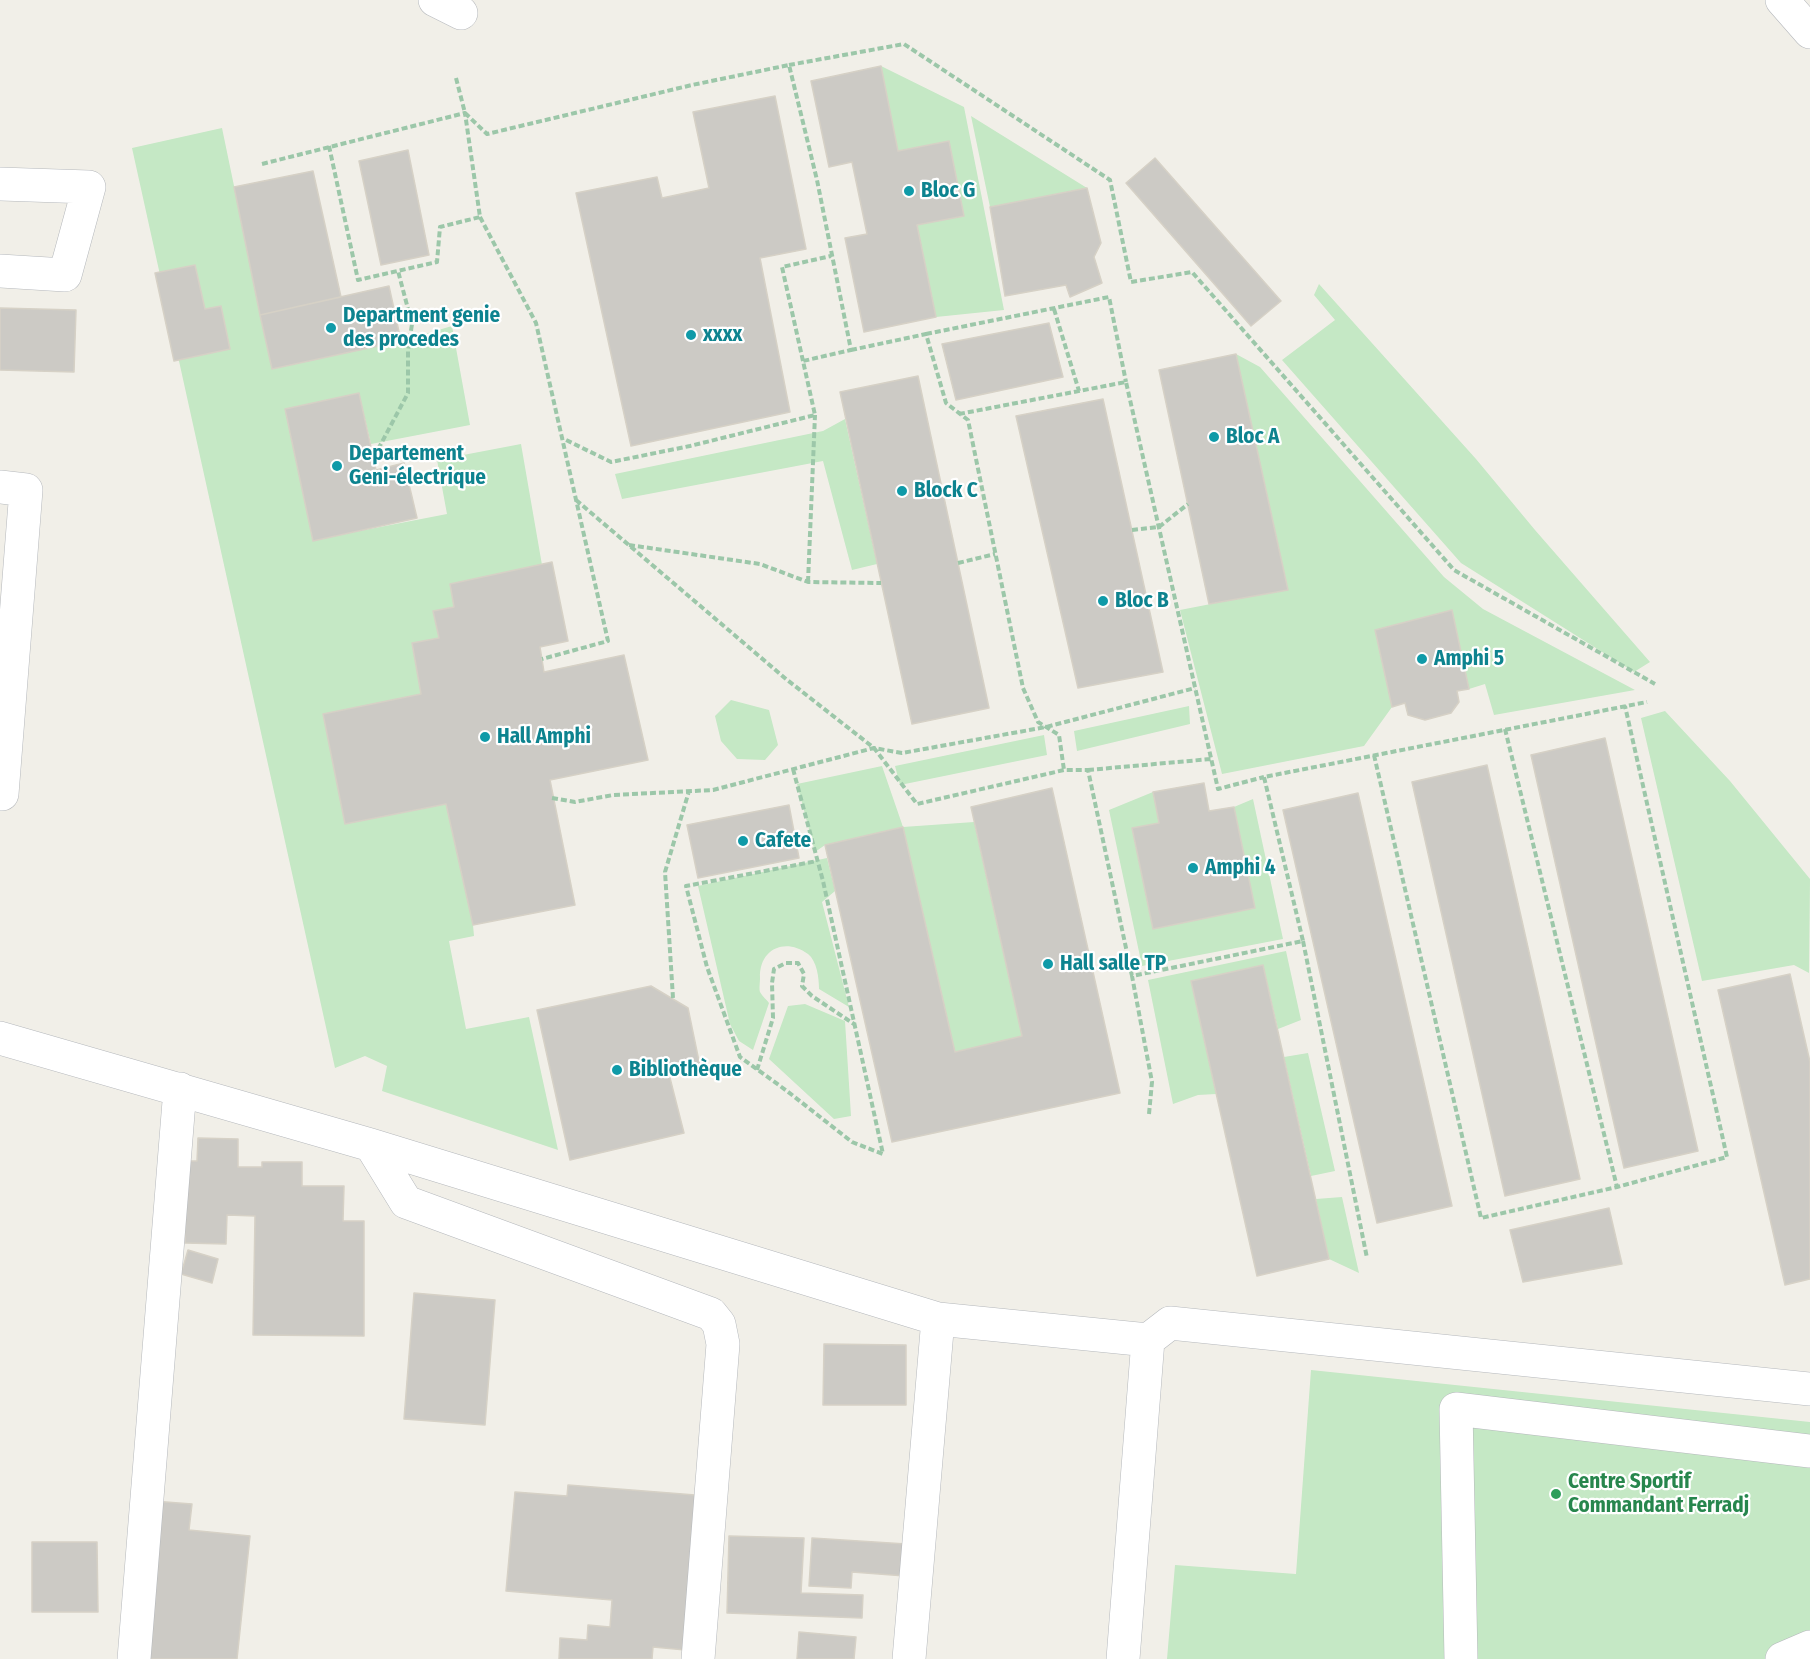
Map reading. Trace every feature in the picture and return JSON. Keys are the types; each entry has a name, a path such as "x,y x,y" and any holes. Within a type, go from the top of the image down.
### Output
{"street":[{"path":"1782,0 1810,32"},
{"path":"0,184 89,187 65,275 0,271"},
{"path":"0,487 26,490 2,794"},
{"path":"0,1038 371,1145 938,1319 1148,1340 1170,1323 1810,1389"},
{"path":"134,1659 180,1089"},
{"path":"371,1145 406,1202 711,1314 719,1324 723,1344 699,1659"},
{"path":"909,1659 938,1319"},
{"path":"1123,1659 1148,1340"},
{"path":"1461,1659 1456,1409 1810,1451"},
{"path":"1782,1659 1810,1647"}],"path":[{"path":"465,113 487,134 692,85 904,44 1110,180 1131,282 1192,272 1454,570 1654,684"},
{"path":"789,65 817,180 851,350"},
{"path":"456,78 465,113 480,217 536,323 608,641 542,659"},
{"path":"262,164 465,113"},
{"path":"329,147 358,280 436,262 441,227 480,217"},
{"path":"808,582 815,415 782,267 831,256"},
{"path":"374,456 408,393 408,351 412,324 398,271"},
{"path":"803,361 1108,297 1218,789 1264,777 1647,702"},
{"path":"1054,309 1079,391"},
{"path":"926,334 946,403 968,420 1023,688 1038,722 1059,735 1064,770"},
{"path":"959,414 1126,382"},
{"path":"562,438 611,462 690,446 815,415"},
{"path":"576,500 786,679 874,748 917,804 1064,770 1211,759"},
{"path":"1132,530 1159,527 1188,504"},
{"path":"628,545 760,564 808,582 881,583"},
{"path":"958,562 995,554"},
{"path":"552,798 575,802 613,795 713,790 874,748 902,753 1046,727 1195,688"},
{"path":"1374,755 1481,1218 1617,1187 1727,1157 1625,706"},
{"path":"1505,729 1617,1187"},
{"path":"793,769 817,861 883,1154 852,1142 740,1057 707,967 686,886 817,861"},
{"path":"1088,770 1152,1082 1149,1114"},
{"path":"1264,777 1303,941 1367,1258"},
{"path":"672,998 665,872 689,791"},
{"path":"1132,976 1303,941"},
{"path":"757,1070 773,1018 774,969 786,963 798,963 804,974 802,987 854,1025"}],"green space":[{"path":"881,66 964,107 1004,310 936,317 917,225 964,216 949,142 898,151"},
{"path":"971,116 1087,188 990,207"},
{"path":"222,128 272,369 401,341 452,326 470,425 371,444 359,393 285,409 313,540 447,514 437,460 521,444 542,565 454,607 434,612 439,638 412,644 421,694 323,714 345,824 446,804 474,936 449,941 466,1029 529,1017 558,1150 382,1091 387,1066 365,1056 335,1068 132,148"},
{"path":"1319,284 1476,459 1650,662 1634,672 1461,563 1282,360 1335,320 1314,295"},
{"path":"1236,354 1260,367 1444,577 1483,609 1635,690 1494,715 1485,684 1469,689 1452,610 1375,630 1392,707 1364,746 1222,774 1180,610 1288,589"},
{"path":"845,419 877,564 852,570 823,461 622,499 615,474 823,431"},
{"path":"731,700 769,710 778,745 765,760 737,759 721,741 715,716"},
{"path":"1189,706 1190,724 1077,751 1074,731"},
{"path":"1665,711 1730,781 1810,879 1809,973 1794,965 1702,981 1641,718"},
{"path":"1044,735 1047,755 900,785 895,766"},
{"path":"882,766 903,827 974,822 1022,1036 955,1052 903,828 825,845 815,852 797,784"},
{"path":"1153,792 1159,823 1132,829 1153,928 1254,908 1234,807 1253,799 1283,939 1142,966 1109,810"},
{"path":"827,858 835,891 822,902 849,1007 819,989 815,965 808,954 791,946 775,949 769,953 761,968 760,992 769,1003 753,1050 739,1041 730,1024 698,886"},
{"path":"1286,951 1301,1020 1278,1029 1263,965 1191,981 1216,1094 1198,1095 1173,1104 1148,980"},
{"path":"805,1004 845,1021 851,1116 834,1119 769,1059 788,1006"},
{"path":"1308,1053 1335,1171 1311,1176 1284,1057"},
{"path":"1342,1197 1359,1273 1329,1259 1316,1199"},
{"name":"Centre Sportif Commandant Ferradj","path":"1311,1370 1810,1422 1810,1659 1167,1659 1175,1565 1296,1574"}],"building":[{"name":"Bloc G","path":"881,66 898,151 949,141 964,216 917,225 936,317 864,332 845,238 867,234 852,162 829,167 811,81"},
{"name":"xxxx","path":"775,96 806,249 760,258 790,412 631,446 576,193 657,177 662,198 709,188 693,112"},
{"path":"408,150 429,255 381,265 359,161"},
{"path":"1155,158 1281,301 1251,326 1126,183"},
{"path":"313,171 341,297 260,315 234,187"},
{"path":"1087,188 1101,243 1094,257 1102,283 1070,297 1066,285 1005,296 990,207"},
{"path":"195,265 205,309 221,306 230,349 174,361 155,273"},
{"name":"Department genie des procedes","path":"389,286 401,341 272,369 260,315"},
{"path":"0,308 76,310 74,372 0,370"},
{"path":"1049,323 1063,377 956,400 942,344"},
{"name":"Bloc A","path":"1236,354 1288,590 1209,604 1159,370"},
{"name":"Block C","path":"918,376 989,708 912,724 840,392"},
{"name":"Departement Geni-électrique","path":"359,393 376,470 404,463 417,518 313,541 285,409"},
{"name":"Bloc B","path":"1103,399 1163,672 1078,688 1016,416"},
{"name":"Hall Amphi","path":"552,562 568,641 540,647 544,672 624,655 648,760 550,780 575,905 473,925 446,804 345,824 323,714 421,694 412,643 439,638 433,611 454,607 450,584"},
{"name":"Amphi 5","path":"1452,610 1469,689 1457,691 1459,702 1451,713 1425,720 1408,715 1405,703 1392,707 1375,630"},
{"path":"1605,738 1698,1151 1624,1168 1531,755"},
{"path":"1487,765 1580,1179 1505,1196 1412,782"},
{"name":"Amphi 4","path":"1204,783 1209,811 1234,807 1255,908 1153,929 1132,828 1159,823 1153,792"},
{"name":"Hall salle TP","path":"1052,788 1120,1093 892,1142 825,845 903,827 955,1052 1022,1036 971,807"},
{"path":"1358,793 1452,1206 1377,1223 1283,810"},
{"name":"Cafete","path":"789,805 799,858 698,878 687,825"},
{"path":"1263,965 1329,1259 1257,1276 1191,981"},
{"path":"1790,974 1810,1062 1810,1279 1785,1285 1718,990"},
{"name":"Bibliothèque","path":"651,986 688,1008 700,1066 669,1074 684,1133 570,1160 537,1010"},
{"path":"198,1138 238,1139 238,1167 262,1167 262,1162 302,1162 302,1186 344,1186 343,1221 364,1221 364,1336 253,1335 255,1216 227,1215 226,1244 185,1243 186,1161 197,1161"},
{"path":"1609,1208 1622,1264 1523,1282 1510,1230"},
{"path":"188,1250 218,1259 212,1283 181,1274"},
{"path":"414,1293 495,1300 485,1425 404,1419"},
{"path":"824,1344 906,1345 906,1405 823,1405"},
{"path":"568,1485 708,1496 696,1651 653,1647 652,1659 559,1659 560,1638 587,1640 588,1625 610,1627 612,1600 506,1591 515,1492 567,1496"},
{"path":"153,1501 192,1504 189,1530 250,1536 237,1659 144,1659"},
{"path":"729,1536 804,1538 801,1593 863,1595 862,1618 727,1613"},
{"path":"812,1538 906,1544 905,1576 852,1572 851,1588 809,1586"},
{"path":"32,1542 97,1542 98,1612 32,1612"},
{"path":"799,1632 856,1637 854,1659 797,1659"}],"place":[{"name":"Bloc G","path":"909,191"},
{"name":"Department genie des procedes","path":"331,328"},
{"name":"xxxx","path":"691,335"},
{"name":"Bloc A","path":"1214,437"},
{"name":"Departement Geni-électrique","path":"337,466"},
{"name":"Block C","path":"902,491"},
{"name":"Bloc B","path":"1103,601"},
{"name":"Amphi 5","path":"1422,659"},
{"name":"Hall Amphi","path":"485,737"},
{"name":"Cafete","path":"743,841"},
{"name":"Amphi 4","path":"1193,868"},
{"name":"Hall salle TP","path":"1048,964"},
{"name":"Bibliothèque","path":"617,1070"},
{"name":"Centre Sportif Commandant Ferradj","path":"1556,1494"}]}
